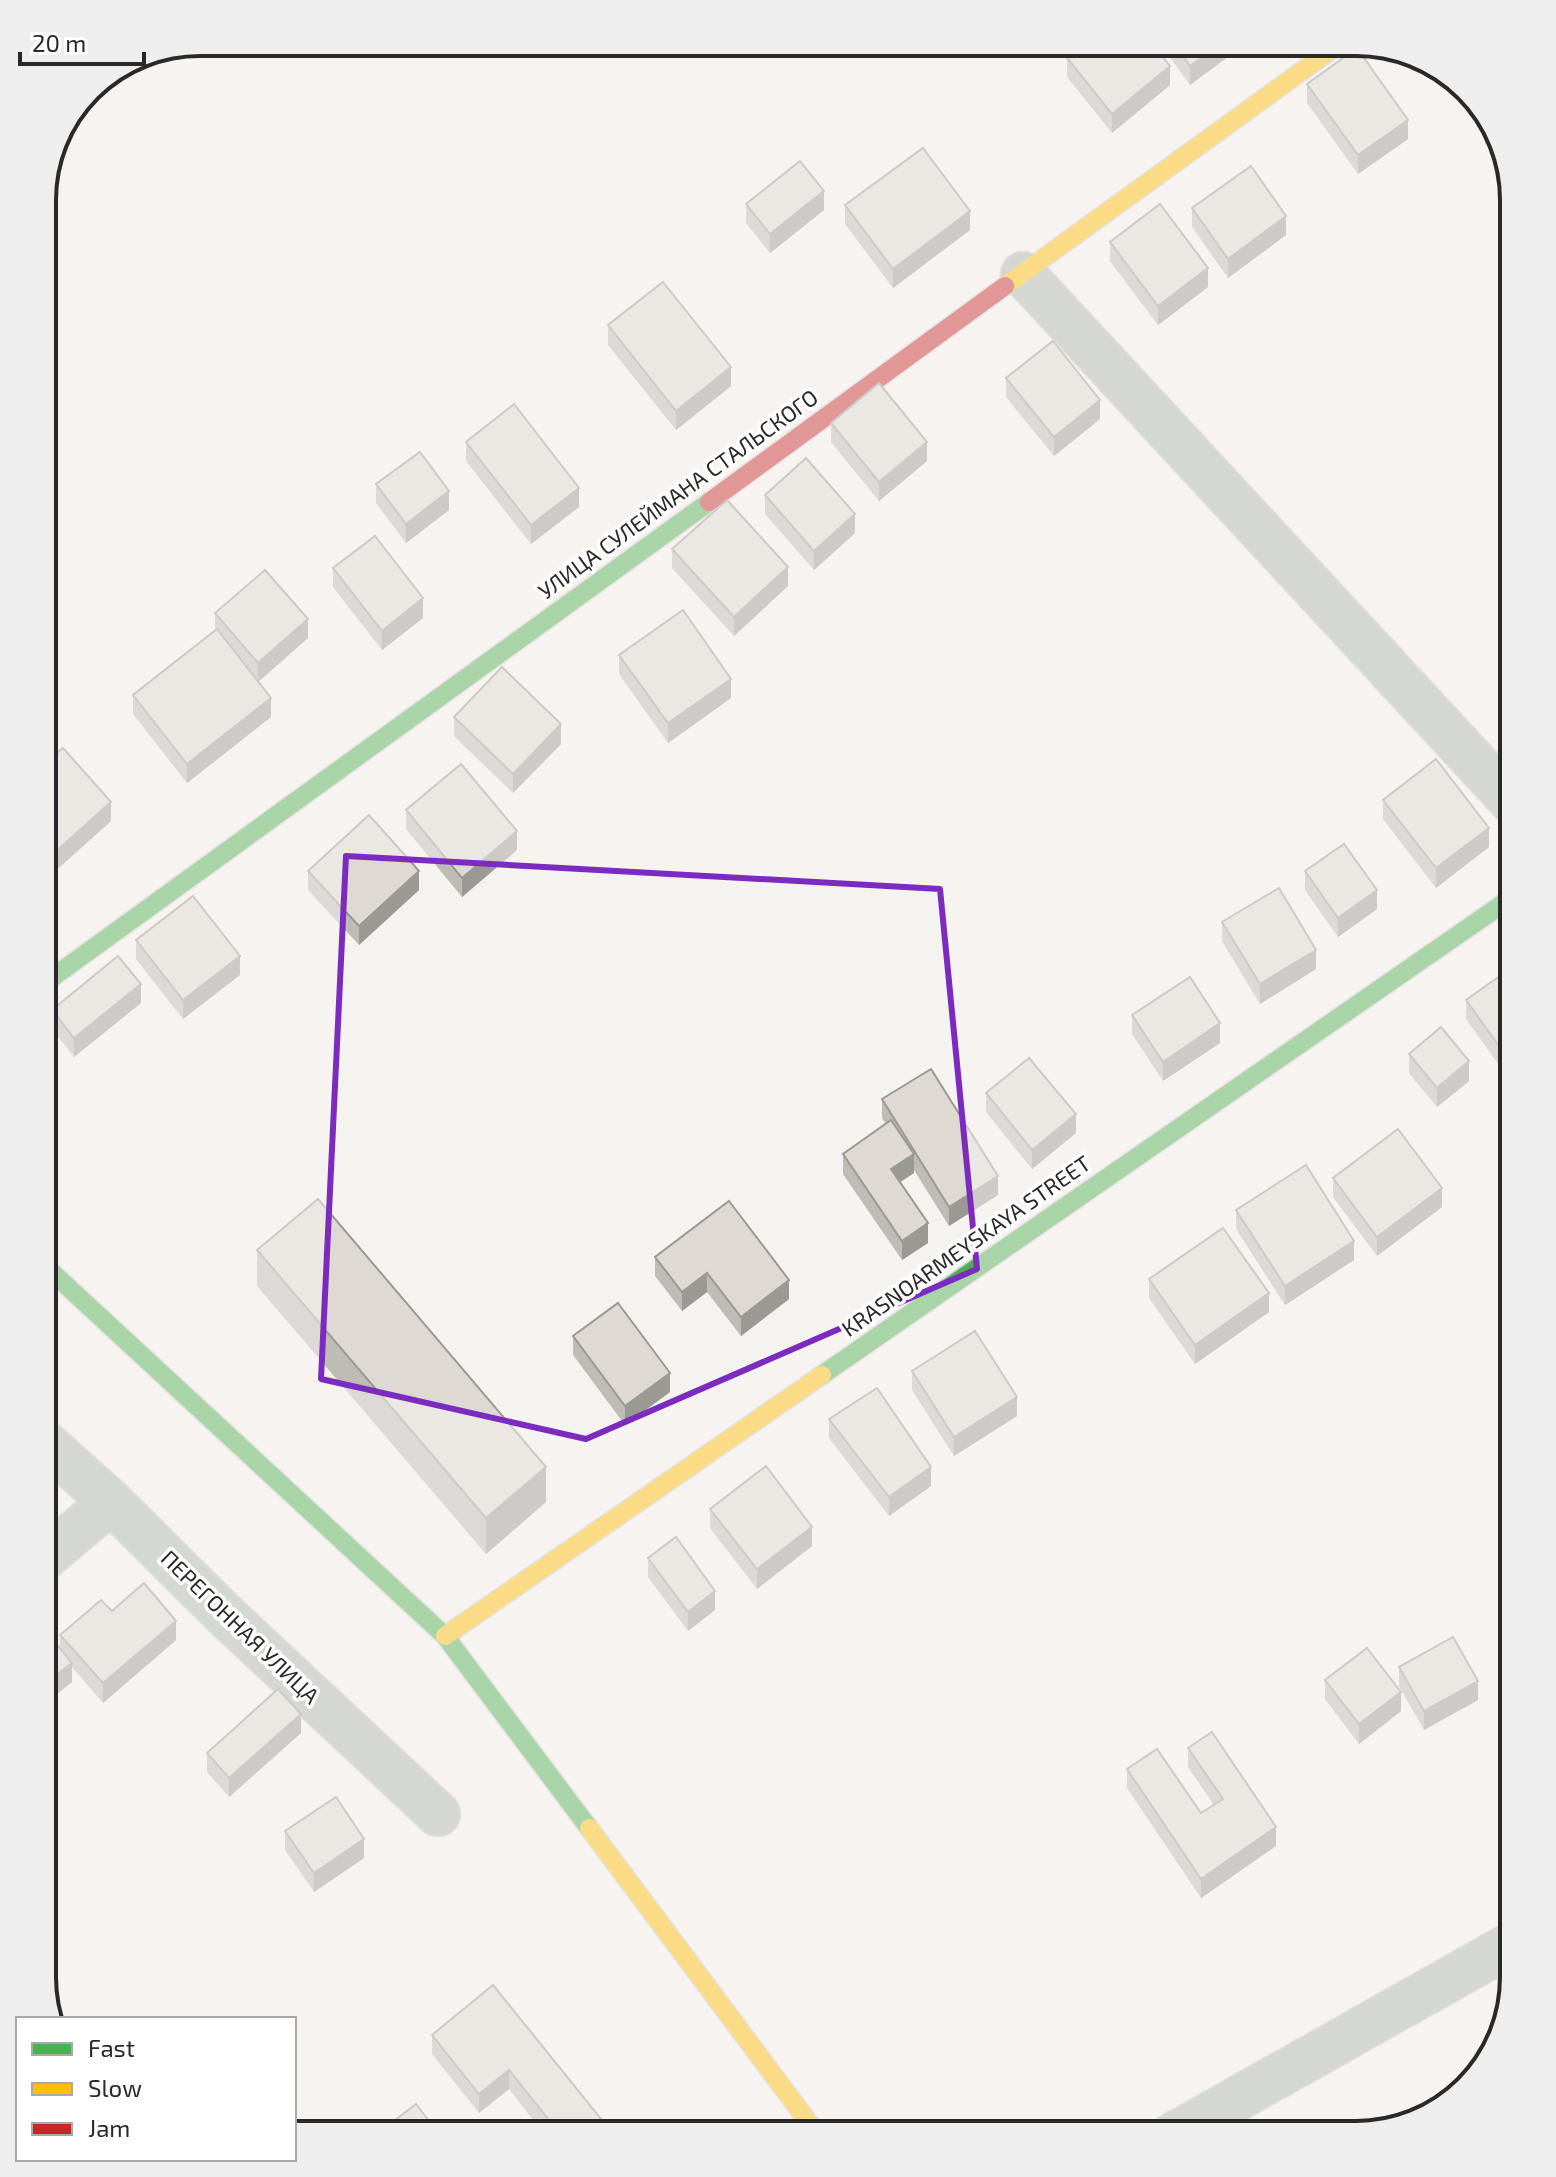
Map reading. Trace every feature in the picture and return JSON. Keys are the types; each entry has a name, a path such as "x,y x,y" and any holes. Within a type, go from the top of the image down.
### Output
{"street":[{"name":"УЛИЦА СУЛЕЙМАНА СТАЛЬСКОГО","path":"56,975 1323,56"},
{"path":"1023,274 1500,789"},
{"name":"KRASNOARMEYSKAYA STREET","path":"445,1636 1500,906"},
{"path":"56,1276 445,1636 808,2121"},
{"name":"ПЕРЕГОННАЯ УЛИЦА","path":"56,1453 438,1814"},
{"path":"56,1548 111,1502"},
{"path":"1198,2121 1500,1951"}],"highlighted area":[{"path":"346,856 940,889 977,1269 586,1439 321,1379"}],"building":[{"path":"1162,56 1170,66 1112,114 1067,58"},
{"path":"1183,56 1203,56 1190,66"},
{"path":"1346,56 1363,56 1408,120 1358,155 1307,84"},
{"path":"923,148 970,211 893,269 845,205"},
{"path":"800,161 824,191 770,234 746,204"},
{"path":"1251,166 1286,216 1228,259 1192,208"},
{"path":"1160,204 1208,268 1158,306 1110,242"},
{"path":"663,282 731,367 676,411 608,325"},
{"path":"1053,341 1100,400 1054,437 1006,378"},
{"path":"879,383 927,442 879,482 831,423"},
{"path":"514,404 579,488 531,525 466,442"},
{"path":"420,452 449,491 406,524 376,484"},
{"path":"806,458 855,514 814,551 765,495"},
{"path":"727,500 788,567 734,617 672,549"},
{"path":"375,536 423,598 382,631 333,568"},
{"path":"265,570 308,619 258,663 215,613"},
{"path":"683,610 731,679 668,723 619,655"},
{"path":"217,629 271,698 187,764 133,695"},
{"path":"502,667 561,724 513,774 454,717"},
{"path":"63,748 111,802 56,851 56,754"},
{"path":"1436,759 1489,828 1436,868 1383,800"},
{"path":"461,764 517,831 462,878 406,810"},
{"path":"369,815 419,871 359,926 308,871"},
{"path":"1344,844 1377,890 1338,918 1305,871"},
{"path":"1279,888 1316,950 1260,984 1222,922"},
{"path":"193,896 240,956 183,1000 136,940"},
{"path":"118,956 141,984 74,1038 56,1015 56,1007"},
{"path":"1500,976 1500,1047 1466,1000"},
{"path":"1190,977 1220,1023 1163,1062 1132,1015"},
{"path":"1441,1027 1469,1061 1437,1088 1409,1054"},
{"path":"1029,1058 1076,1114 1032,1150 986,1093"},
{"path":"931,1069 998,1176 949,1207 882,1099"},
{"path":"891,1120 914,1154 891,1169 928,1223 902,1241 843,1154"},
{"path":"1398,1129 1442,1188 1377,1237 1333,1178"},
{"path":"1306,1165 1354,1241 1285,1286 1236,1210"},
{"path":"318,1199 546,1467 486,1518 257,1250"},
{"path":"729,1201 789,1280 741,1317 707,1273 682,1292 655,1257"},
{"path":"1223,1228 1269,1293 1195,1345 1149,1279"},
{"path":"618,1303 670,1373 625,1406 573,1336"},
{"path":"975,1331 1017,1397 954,1437 912,1371"},
{"path":"877,1388 931,1467 889,1497 829,1419"},
{"path":"766,1466 812,1527 757,1569 710,1509"},
{"path":"676,1537 715,1591 688,1612 648,1558"},
{"path":"144,1583 176,1621 103,1683 60,1635 101,1600 112,1611"},
{"path":"1453,1637 1478,1681 1424,1711 1399,1667"},
{"path":"56,1643 72,1663 56,1675"},
{"path":"1367,1648 1401,1692 1359,1724 1325,1680"},
{"path":"278,1689 301,1714 229,1778 207,1753"},
{"path":"1212,1732 1276,1827 1201,1879 1127,1769 1157,1749 1201,1813 1223,1799 1188,1748"},
{"path":"336,1797 364,1839 314,1873 285,1831"},
{"path":"493,1985 603,2121 550,2121 509,2070 479,2094 432,2035"},
{"path":"416,2104 429,2121 394,2121"}],"traffic: fast":[{"path":"56,975 709,502"},
{"path":"822,1375 1500,906"},
{"path":"56,1276 445,1636 589,1828"}],"traffic: slow":[{"path":"1005,286 1323,56"},
{"path":"445,1636 822,1375"},
{"path":"589,1828 808,2121"}],"traffic: jam":[{"path":"709,502 1005,286"}]}
